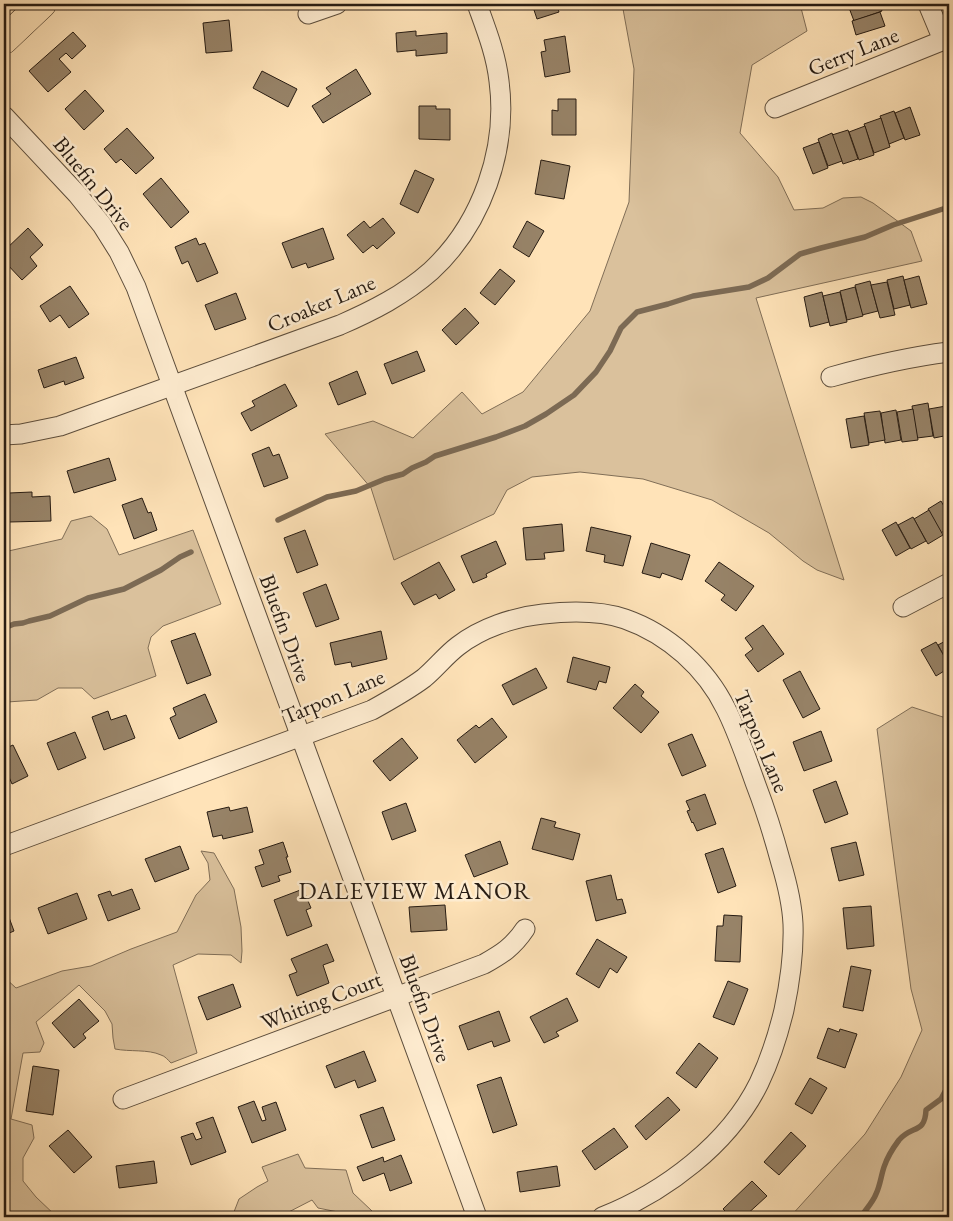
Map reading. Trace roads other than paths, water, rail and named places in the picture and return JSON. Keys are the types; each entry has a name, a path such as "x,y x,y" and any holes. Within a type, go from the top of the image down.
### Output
{"main road":[{"path":"4,40 42,4"}],"street":[{"path":"308,14 337,4"},
{"name":"Croaker Lane","path":"4,435 21,434 60,426 340,325 386,303 407,290 431,270 452,248 470,222 481,201 492,172 498,142 501,105 499,80 493,50 478,4"},
{"path":"928,4 946,39"},
{"name":"Gerry Lane","path":"775,108 946,39"},
{"name":"Bluefin Drive","path":"4,116 77,194 102,225 119,252 136,287 478,1217"},
{"path":"831,377 877,365 949,352"},
{"path":"903,607 949,583"},
{"name":"Tarpon Lane","path":"4,846 372,710 400,695 426,676 456,647 473,636 512,620 541,614 570,612 600,614 623,619 649,630 672,644 693,663 711,684 726,708 745,753 772,828 788,890 793,923 793,955 789,989 780,1026 759,1083 736,1119 696,1162 668,1184 648,1196 602,1217"},
{"name":"Whiting Court","path":"123,1099 484,964 501,955 516,942 525,929"}],"waterway":[{"path":"278,520 327,497 356,491 403,474 435,456 525,426 546,414 574,395 596,372 610,351 621,328 637,312 693,296 749,287 768,278 800,254 865,237 893,225 949,207"},
{"path":"4,628 50,616 88,598 124,589 191,552"},
{"path":"861,1217 875,1197 885,1164 895,1146 904,1135 923,1123 926,1110 941,1099 949,1084"}],"district":[{"name":"DALEVIEW MANOR","path":"415,891"}]}
